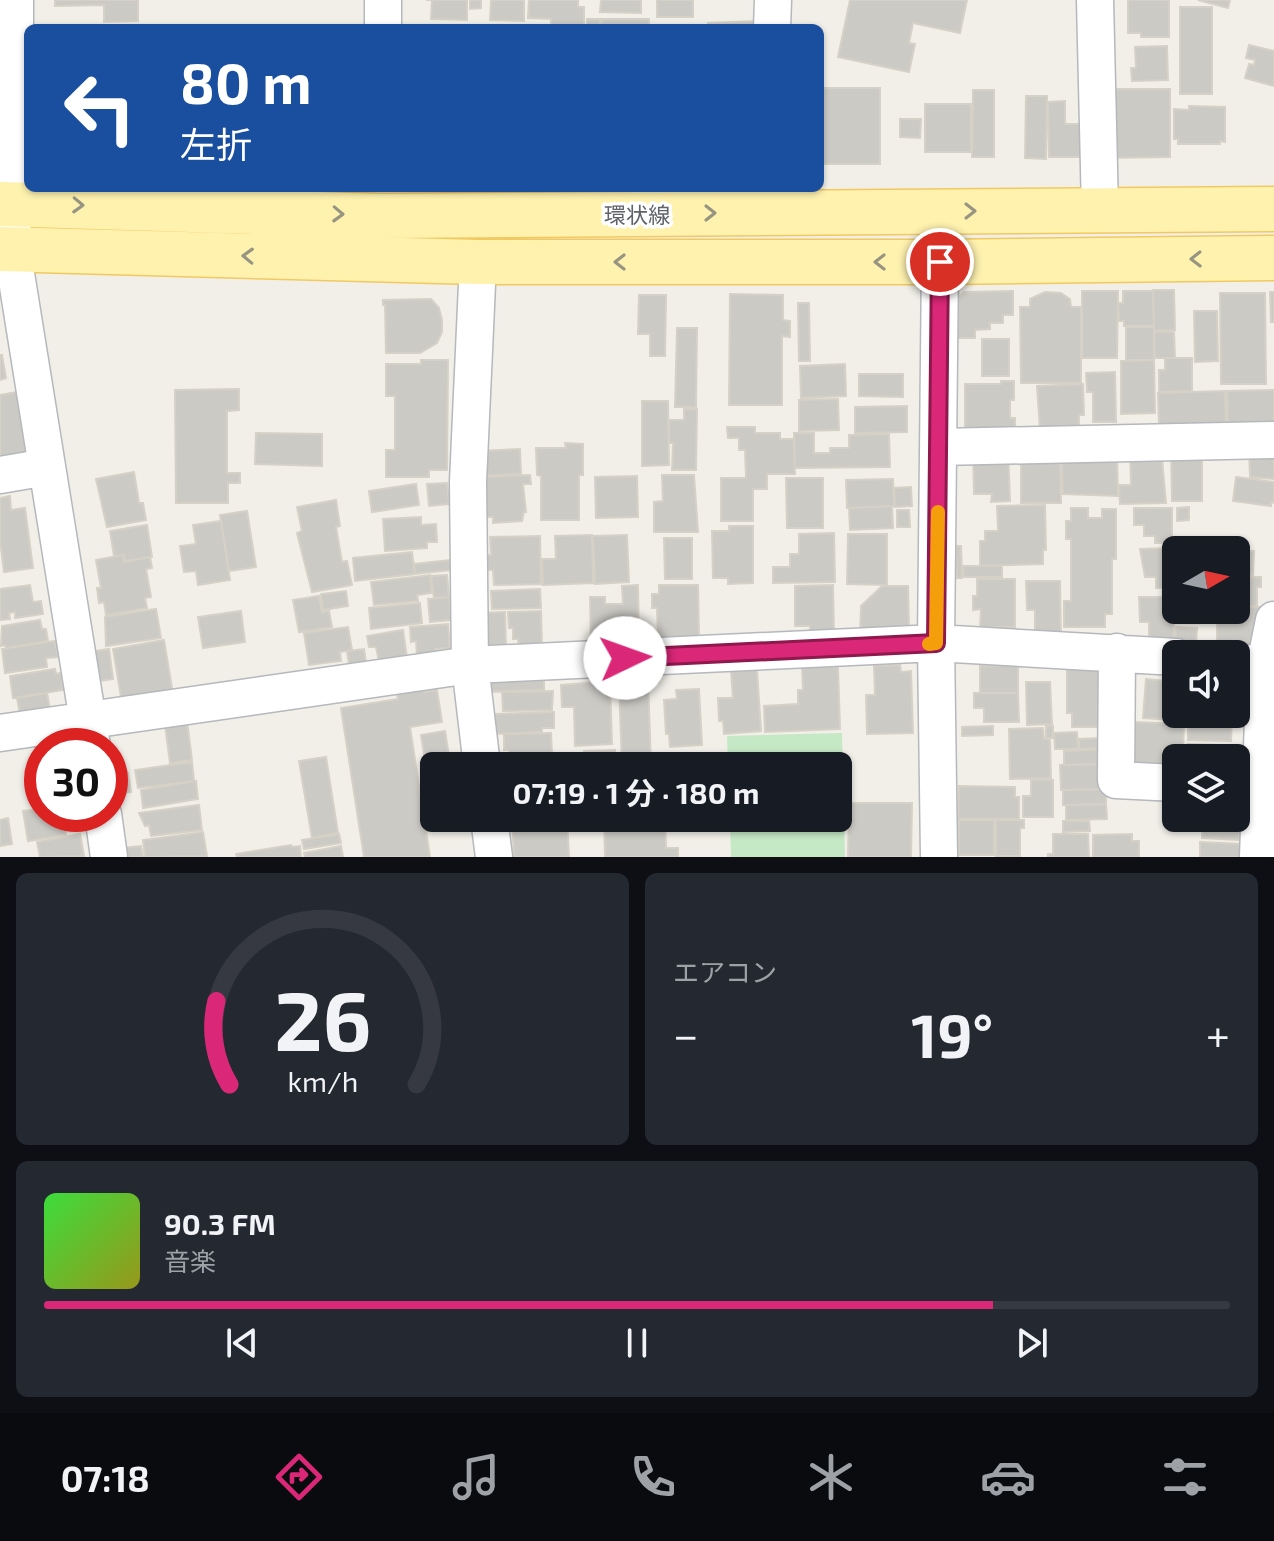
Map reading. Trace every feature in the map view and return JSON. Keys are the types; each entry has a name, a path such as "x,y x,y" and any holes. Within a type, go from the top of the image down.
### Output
{"main road":[{"name":"環状線","path":"6,204 772,200 1100,210 1274,209"},
{"path":"6,249 478,262 1274,258"}],"street":[{"path":"15,0 15,131 6,204 6,249 47,467 89,728"},
{"path":"383,0 383,24"},
{"path":"772,24 773,0"},
{"path":"1095,0 1100,210"},
{"path":"478,262 468,482 470,665 480,752"},
{"path":"939,857 936,643 940,262"},
{"path":"939,447 1274,440"},
{"path":"0,475 47,467"},
{"path":"1250,762 1258,663 1274,620"},
{"path":"113,728 470,665 936,643 1162,656"},
{"path":"1117,652 1116,780 1162,782"},
{"path":"0,733 24,733"},
{"path":"1250,801 1258,857"},
{"path":"106,832 109,857"},
{"path":"491,832 494,857"}],"green space":[{"path":"842,733 842,752 728,752 727,736"},
{"path":"730,832 844,832 845,857 731,857"}],"building":[{"path":"55,0 138,0 138,21 104,22 104,5 55,6"},
{"path":"432,0 467,0 467,20 431,19"},
{"path":"470,0 481,0 481,8 470,9"},
{"path":"491,0 524,0 524,21 490,20"},
{"path":"529,0 578,0 578,7 584,7 584,24 551,24 551,19 528,18"},
{"path":"601,0 641,0 641,13 600,12"},
{"path":"657,0 693,0 693,17 657,17"},
{"path":"850,0 967,0 960,33 913,23 909,43 915,44 909,72 838,57"},
{"path":"1128,0 1169,0 1169,37 1141,37 1141,33 1128,33"},
{"path":"1198,0 1230,0 1228,8"},
{"path":"1180,7 1212,7 1212,94 1180,94"},
{"path":"587,19 600,19 600,24 587,24"},
{"path":"602,19 649,19 649,24 602,24"},
{"path":"758,21 758,24 708,23"},
{"path":"1249,45 1274,51 1274,86 1245,78 1249,64 1254,65 1255,60 1246,58"},
{"path":"1167,46 1168,80 1132,81 1131,68 1136,68 1135,47"},
{"path":"824,88 880,88 880,164 824,164"},
{"path":"1107,89 1170,89 1170,157 1108,158"},
{"path":"973,90 994,90 994,157 972,157"},
{"path":"1026,96 1047,96 1046,159 1025,158"},
{"path":"1065,101 1065,124 1081,124 1082,157 1049,157 1048,102"},
{"path":"925,104 971,104 971,152 925,152"},
{"path":"1189,106 1225,107 1225,142 1178,144 1178,139 1174,139 1174,109 1189,110"},
{"path":"900,119 921,119 920,138 900,137"},
{"path":"1153,290 1174,290 1175,330 1154,331"},
{"path":"1013,291 1013,315 1003,315 1003,323 990,323 990,329 975,330 975,338 954,338 953,302 964,292"},
{"path":"1082,291 1118,291 1117,358 1082,358"},
{"path":"1123,291 1153,291 1154,326 1124,326 1124,321 1119,321 1118,303 1123,303"},
{"path":"1045,292 1061,293 1070,299 1071,307 1081,307 1081,383 1021,383 1020,307 1030,307 1030,299"},
{"path":"1270,292 1274,292 1274,322 1271,322"},
{"path":"1220,293 1265,293 1266,384 1221,384"},
{"path":"730,294 783,295 783,320 790,321 790,337 782,336 782,405 729,405"},
{"path":"639,295 666,295 665,356 650,356 650,334 638,334"},
{"path":"431,299 439,308 442,320 442,332 437,343 420,353 386,353 383,300"},
{"path":"798,303 809,303 810,361 799,361"},
{"path":"1194,311 1217,311 1218,361 1195,362"},
{"path":"1126,327 1154,327 1154,360 1126,360"},
{"path":"677,328 697,328 696,407 675,407"},
{"path":"1154,332 1174,332 1175,358 1155,358"},
{"path":"982,339 1009,339 1009,376 982,376"},
{"path":"0,355 6,378 0,380"},
{"path":"1165,358 1192,358 1192,391 1159,392 1159,370 1165,370"},
{"path":"421,360 448,360 447,470 429,470 429,477 386,477 386,450 395,450 395,396 386,396 386,364 421,364"},
{"path":"1154,360 1155,413 1121,414 1121,361"},
{"path":"845,364 846,396 801,398 800,366"},
{"path":"1115,372 1116,422 1093,422 1093,392 1087,392 1086,373"},
{"path":"859,374 903,374 903,397 859,396"},
{"path":"1001,381 1014,381 1010,418 1015,418 1015,433 965,433 965,384 1001,384"},
{"path":"1083,384 1084,415 1079,415 1079,430 1040,430 1037,386"},
{"path":"239,389 239,410 227,411 227,473 240,473 240,483 228,483 228,503 176,503 175,390"},
{"path":"1274,390 1274,428 1228,429 1227,391"},
{"path":"1225,391 1226,424 1159,425 1158,393"},
{"path":"17,392 28,457 0,462 0,395"},
{"path":"838,399 839,430 799,431 799,400"},
{"path":"642,401 668,401 669,465 642,466"},
{"path":"907,406 907,432 855,433 855,407"},
{"path":"684,409 697,409 696,470 672,470 673,443 669,443 669,420 684,420"},
{"path":"727,427 755,427 755,433 780,433 780,439 794,439 795,474 767,474 767,489 753,489 753,521 721,521 721,478 746,478 745,450 739,450 739,438 728,438"},
{"path":"256,433 322,434 322,466 255,464"},
{"path":"794,433 814,433 814,453 830,453 830,448 849,448 849,435 889,434 890,467 795,468"},
{"path":"565,443 583,444 579,520 541,520 541,476 537,475 536,448 566,448"},
{"path":"1274,447 1274,479 1250,477 1249,448"},
{"path":"1161,448 1166,503 1120,504 1119,485 1131,485 1130,449"},
{"path":"520,449 521,474 479,476 479,451"},
{"path":"1008,449 1010,501 991,502 992,494 974,494 973,450"},
{"path":"1171,449 1202,449 1202,501 1172,501"},
{"path":"1061,450 1117,456 1118,496 1063,494"},
{"path":"1021,453 1060,453 1061,503 1021,503"},
{"path":"134,472 139,503 143,503 146,520 107,527 96,479"},
{"path":"530,475 531,484 523,484 526,512 522,521 493,523 493,517 480,517 479,477"},
{"path":"662,475 694,475 698,532 654,532 654,502 663,501"},
{"path":"637,476 638,517 596,518 595,477"},
{"path":"1236,477 1274,482 1274,503 1271,502 1271,506 1233,501"},
{"path":"786,478 823,478 823,528 787,528"},
{"path":"893,479 894,506 847,508 846,480"},
{"path":"447,483 449,504 429,506 427,484"},
{"path":"416,484 419,505 372,512 369,491"},
{"path":"911,487 912,506 895,507 894,488"},
{"path":"10,496 11,510 25,508 33,568 4,572 0,498"},
{"path":"336,500 340,526 336,527 342,562 347,561 352,585 312,592 297,533 302,531 297,507"},
{"path":"1045,505 1046,550 1043,550 1043,564 980,566 980,541 985,541 985,531 998,531 997,506"},
{"path":"892,506 893,528 850,530 849,508"},
{"path":"1189,507 1189,520 1177,521 1177,508"},
{"path":"1071,508 1088,508 1088,518 1102,518 1102,509 1116,509 1112,614 1105,614 1105,627 1064,627 1064,601 1071,601 1071,539 1066,539 1066,521 1071,521"},
{"path":"1134,508 1172,508 1172,536 1162,536 1162,543 1155,543 1155,536 1144,536 1144,525 1134,525"},
{"path":"897,510 909,510 910,527 897,527"},
{"path":"247,511 256,567 229,571 220,515"},
{"path":"421,517 421,525 436,524 437,542 427,542 427,548 385,551 383,519"},
{"path":"221,521 230,580 198,585 196,571 184,572 180,546 196,544 193,525"},
{"path":"147,525 152,557 125,561 124,555 114,556 110,531"},
{"path":"729,526 753,526 753,583 728,584 728,578 713,578 712,531 729,531"},
{"path":"834,533 835,582 773,583 773,567 790,567 790,554 799,554 799,534"},
{"path":"848,534 887,534 887,585 847,584"},
{"path":"592,535 593,583 543,585 542,559 556,559 555,536"},
{"path":"627,535 629,582 595,584 593,536"},
{"path":"540,536 541,584 494,585 493,570 484,570 484,555 491,555 490,537"},
{"path":"664,538 692,538 692,579 665,579"},
{"path":"956,546 961,546 962,578 957,578"},
{"path":"1162,548 1162,588 1156,588 1156,577 1145,577 1140,549"},
{"path":"1250,551 1254,551 1253,575 1250,575"},
{"path":"412,552 415,574 355,581 353,558"},
{"path":"123,555 124,562 150,557 152,568 146,569 151,597 145,598 147,608 106,615 104,602 99,603 97,588 101,588 96,560"},
{"path":"450,560 451,570 415,574 414,564"},
{"path":"963,566 1002,566 1002,577 964,577"},
{"path":"430,575 432,593 417,595 418,601 374,605 371,582"},
{"path":"447,575 449,597 434,598 431,576"},
{"path":"1250,577 1261,577 1261,587 1257,587 1257,606 1250,606"},
{"path":"977,579 1015,579 1015,627 980,627 981,609 973,610"},
{"path":"1026,581 1060,581 1061,638 1035,639 1035,610 1027,610"},
{"path":"30,585 33,602 41,601 43,614 15,618 15,612 9,613 10,619 0,620 0,589"},
{"path":"638,585 639,643 591,645 590,597 605,597 605,604 623,604 622,586"},
{"path":"659,585 698,585 699,639 658,639 657,608 652,608 652,594 659,594"},
{"path":"833,585 834,631 810,632 810,626 795,626 795,586"},
{"path":"882,586 908,586 909,629 860,636 861,606"},
{"path":"540,589 541,608 492,609 491,591"},
{"path":"346,591 348,606 323,610 321,594"},
{"path":"319,596 322,612 329,611 332,627 299,632 293,600"},
{"path":"449,597 451,620 430,622 428,599"},
{"path":"1139,597 1162,597 1162,624 1174,624 1174,640 1149,642 1149,622 1140,622"},
{"path":"420,603 422,623 371,629 369,608"},
{"path":"1250,607 1263,607 1258,648 1250,648 1250,640 1217,640 1217,624 1250,624"},
{"path":"156,609 161,638 106,646 105,617"},
{"path":"241,611 245,642 203,648 198,617"},
{"path":"541,611 542,647 519,647 518,639 513,639 513,628 509,628 508,612"},
{"path":"505,612 506,646 480,647 475,613"},
{"path":"40,620 42,629 46,629 48,641 6,648 5,645 1,646 2,626"},
{"path":"448,624 450,648 435,649 436,654 417,655 416,641 411,642 410,627"},
{"path":"348,627 352,650 340,652 341,661 309,665 304,633"},
{"path":"1176,627 1197,628 1196,640 1175,640"},
{"path":"403,630 407,658 379,662 376,647 369,647 367,636"},
{"path":"164,640 173,694 122,703 113,649"},
{"path":"55,641 58,657 46,658 47,667 5,673 2,649"},
{"path":"109,649 113,679 93,682 89,652"},
{"path":"364,649 367,669 350,671 347,651"},
{"path":"900,665 901,672 911,671 913,733 867,734 866,695 875,695 874,666"},
{"path":"1018,665 1018,693 980,693 980,666"},
{"path":"802,667 838,667 840,729 765,732 764,706 798,704 798,690 803,690"},
{"path":"55,669 56,674 61,673 63,690 13,698 10,676"},
{"path":"1067,669 1105,669 1102,727 1072,727 1072,713 1067,713"},
{"path":"757,670 761,731 724,734 723,721 719,721 718,698 733,698 731,671"},
{"path":"544,673 544,690 477,692 482,674"},
{"path":"640,679 648,679 651,752 621,752 619,684 640,683"},
{"path":"1146,679 1162,681 1162,719 1143,718"},
{"path":"610,681 612,744 575,746 574,707 562,707 561,685"},
{"path":"1026,682 1050,682 1052,724 1027,725"},
{"path":"423,685 424,692 437,690 442,722 410,727 420,792 420,832 426,832 430,857 364,857 341,708 398,699 396,689"},
{"path":"699,689 702,745 670,747 664,700 677,699 676,690"},
{"path":"553,691 552,710 503,711 502,692"},
{"path":"47,693 51,715 21,720 17,698"},
{"path":"974,693 1018,693 1019,722 984,722 984,708 974,708"},
{"path":"554,712 554,728 542,728 542,732 495,734 495,714"},
{"path":"187,721 192,760 170,763 165,725"},
{"path":"1134,722 1162,723 1162,728 1184,728 1183,744 1162,744 1162,764 1126,764"},
{"path":"993,726 993,735 962,736 962,727"},
{"path":"1046,726 1053,726 1053,738 1046,738"},
{"path":"1043,728 1044,739 1050,739 1051,778 1010,779 1009,729"},
{"path":"1188,728 1232,728 1231,741 1188,740"},
{"path":"445,731 448,752 424,752 421,735"},
{"path":"1077,732 1078,749 1055,749 1054,733"},
{"path":"551,733 552,752 504,750 504,734"},
{"path":"1101,738 1101,748 1079,749 1079,739"},
{"path":"1105,749 1105,764 1064,765 1064,751"},
{"path":"615,750 615,752 584,752"},
{"path":"326,757 338,833 312,838 299,761"},
{"path":"192,762 194,781 138,788 135,770"},
{"path":"1105,764 1106,789 1061,790 1060,765"},
{"path":"1031,780 1053,780 1053,817 1023,817 1023,796 1031,796"},
{"path":"196,781 198,799 143,808 141,790"},
{"path":"959,786 1015,787 1015,797 1019,797 1019,819 958,819"},
{"path":"1106,789 1106,804 1063,805 1063,790"},
{"path":"852,803 912,803 911,857 848,857"},
{"path":"1106,804 1107,819 1066,820 1066,805"},
{"path":"199,805 202,830 151,836 149,825 145,826 139,813"},
{"path":"8,818 12,844 0,846 0,820"},
{"path":"959,820 994,820 994,855 959,855"},
{"path":"996,820 1024,820 1024,828 1020,828 1020,856 996,856"},
{"path":"1063,821 1089,821 1090,831 1063,832"},
{"path":"26,832 66,832 66,835 28,841"},
{"path":"203,832 207,856 145,857 143,840"},
{"path":"513,832 568,832 569,857 514,857"},
{"path":"604,832 665,832 666,848 678,848 678,857 605,857"},
{"path":"1202,832 1239,832 1239,840 1202,838"},
{"path":"80,834 84,856 40,857 37,842"},
{"path":"339,834 341,843 304,849 302,840"},
{"path":"1053,834 1088,834 1089,857 1048,857 1048,854 1053,854"},
{"path":"1132,834 1132,841 1139,841 1139,857 1093,857 1093,835"},
{"path":"1200,842 1241,844 1241,857 1200,857"},
{"path":"141,846 143,857 123,857 122,848"},
{"path":"300,846 301,857 237,857 236,854"},
{"path":"341,846 343,857 305,857 304,853"}],"slow traffic":[{"path":"929,644 936,643 938,512"}],"route":[{"path":"625,658 936,643 940,262"}]}
